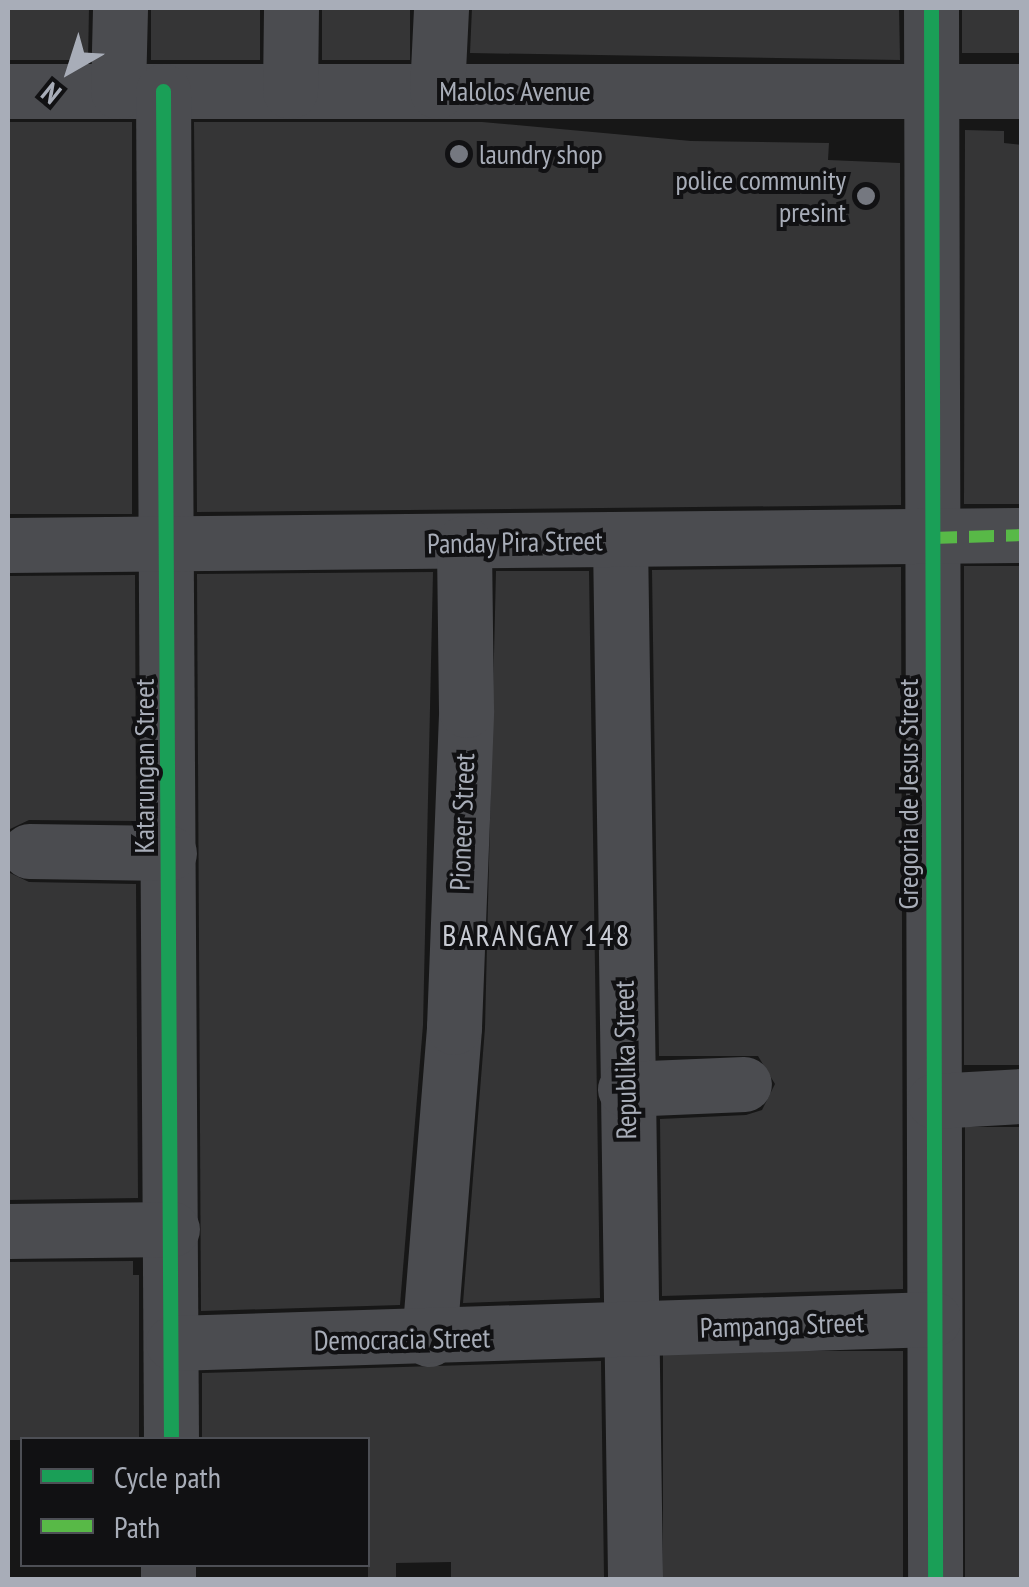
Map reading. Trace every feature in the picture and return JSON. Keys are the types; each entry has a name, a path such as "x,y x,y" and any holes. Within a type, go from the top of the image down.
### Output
{"street":[{"name":"Katarungan Street","path":"120,8 141,91 167,544 171,1437"},
{"path":"290,91 291,8"},
{"path":"437,91 440,8"},
{"name":"Gregoria de Jesus Street","path":"931,8 935,1580"},
{"name":"Malolos Avenue","path":"8,91 1022,91"},
{"name":"Panday Pira Street","path":"8,545 1022,535"},
{"name":"Republika Street","path":"620,540 634,1580"},
{"name":"Pioneer Street","path":"429,1339 454,1011 466,710 464,543"},
{"path":"29,852 170,853"},
{"path":"625,1090 744,1084"},
{"path":"934,1101 1022,1096"},
{"path":"8,1231 172,1229"},
{"name":"Pampanga Street","path":"630,1331 934,1320"},
{"name":"Democracia Street","path":"173,1344 630,1331"}],"building":[{"path":"89,8 88,60 8,60 8,9"},
{"path":"151,8 260,8 260,60 151,60"},
{"path":"322,8 410,8 410,60 322,60"},
{"path":"472,8 899,8 900,60 470,53"},
{"path":"962,8 1022,8 1022,53 962,53"},
{"path":"8,122 132,122 132,514 8,514"},
{"path":"194,122 482,122 691,141 829,143 828,160 900,163 901,505 197,512"},
{"path":"965,130 1004,131 1004,143 1022,145 1022,504 964,504"},
{"path":"964,566 1022,566 1022,1065 964,1065"},
{"path":"901,567 903,1289 662,1296 660,1119 746,1115 762,1110 775,1084 758,1056 659,1056 652,570"},
{"path":"496,571 589,571 600,1298 463,1303 485,1028"},
{"path":"433,572 423,1025 400,1305 201,1311 197,574"},
{"path":"135,575 136,821 29,820 8,830 9,576"},
{"path":"8,872 29,882 136,884 138,1198 8,1200"},
{"path":"965,1127 1022,1127 1022,1580 965,1580"},
{"path":"133,1261 133,1275 139,1275 139,1437 8,1440 8,1262"},
{"path":"663,1351 903,1351 903,1580 663,1580"},
{"path":"601,1361 604,1577 451,1580 451,1562 396,1563 396,1580 368,1580 370,1437 202,1437 202,1373"}],"marked path":[{"path":"932,538 1022,535"}],"cycle path":[{"path":"931,8 935,1580"},
{"path":"163,91 171,1437"}],"place":[{"name":"laundry shop","path":"459,154"},
{"name":"police community presint","path":"866,196"}],"district":[{"name":"BARANGAY 148","path":"537,935"}]}
